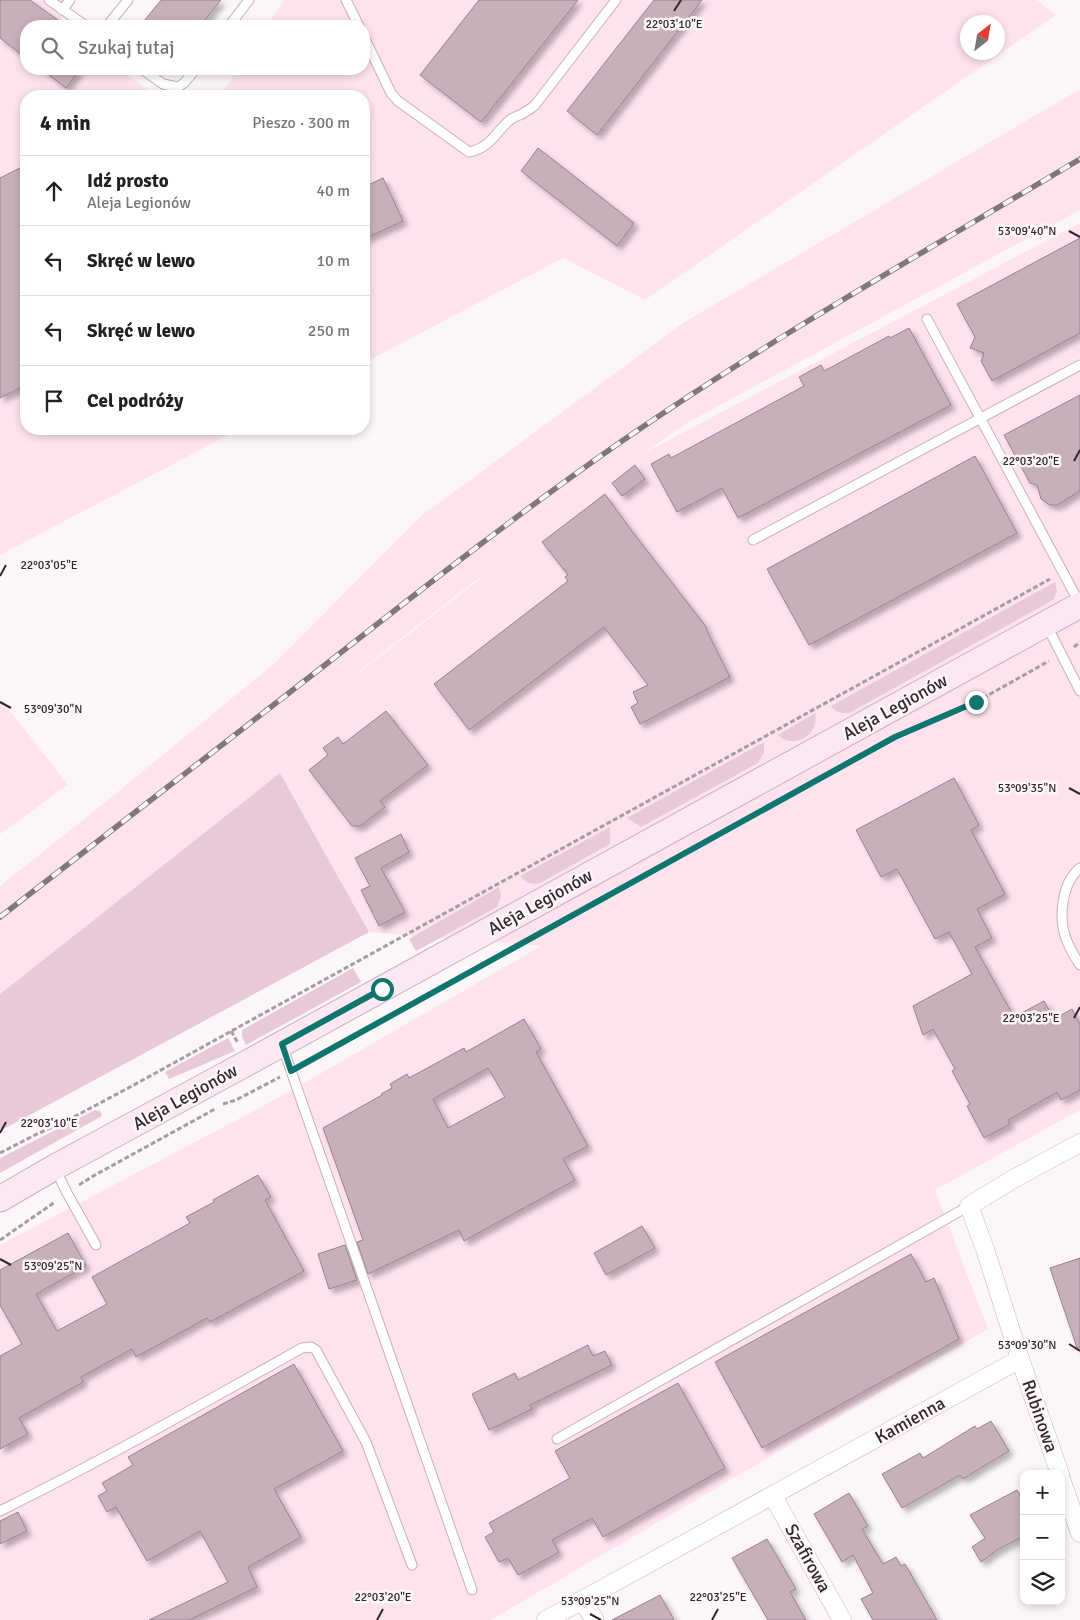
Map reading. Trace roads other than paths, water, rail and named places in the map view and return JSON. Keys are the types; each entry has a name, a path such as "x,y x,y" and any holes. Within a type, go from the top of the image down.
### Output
{"main road":[{"name":"Aleja Legionów","path":"0,1199 55,1167 1080,605"}],"street":[{"path":"1020,1359 985,1249 969,1206 1080,1143"},
{"name":"Rubinowa","path":"1020,1359 1059,1470"},
{"name":"Kamienna","path":"546,1620 1020,1359"},
{"path":"1065,1490 1080,1533"},
{"name":"Szafirowa","path":"773,1496 842,1620"},
{"path":"582,1600 595,1620"}],"lane":[{"path":"49,0 77,20"},
{"path":"62,10 70,0"},
{"path":"112,20 128,0"},
{"path":"234,20 249,0"},
{"path":"346,0 356,20"},
{"path":"370,49 391,93 468,152 482,148 492,140 507,122 525,113 535,105 616,0"},
{"path":"150,75 162,84 178,87 191,75"},
{"path":"927,319 1080,605"},
{"path":"753,540 1080,365"},
{"path":"1046,624 1080,690"},
{"path":"1080,868 1068,882 1064,897 1063,914 1066,941 1080,965"},
{"path":"282,1044 472,1590"},
{"path":"55,1167 96,1245"},
{"path":"557,1439 969,1206"},
{"path":"0,1511 149,1435 302,1348 311,1347 316,1350 366,1442 412,1565"}],"railway":[{"path":"0,917 472,551 622,441 791,331 1080,159"}]}
